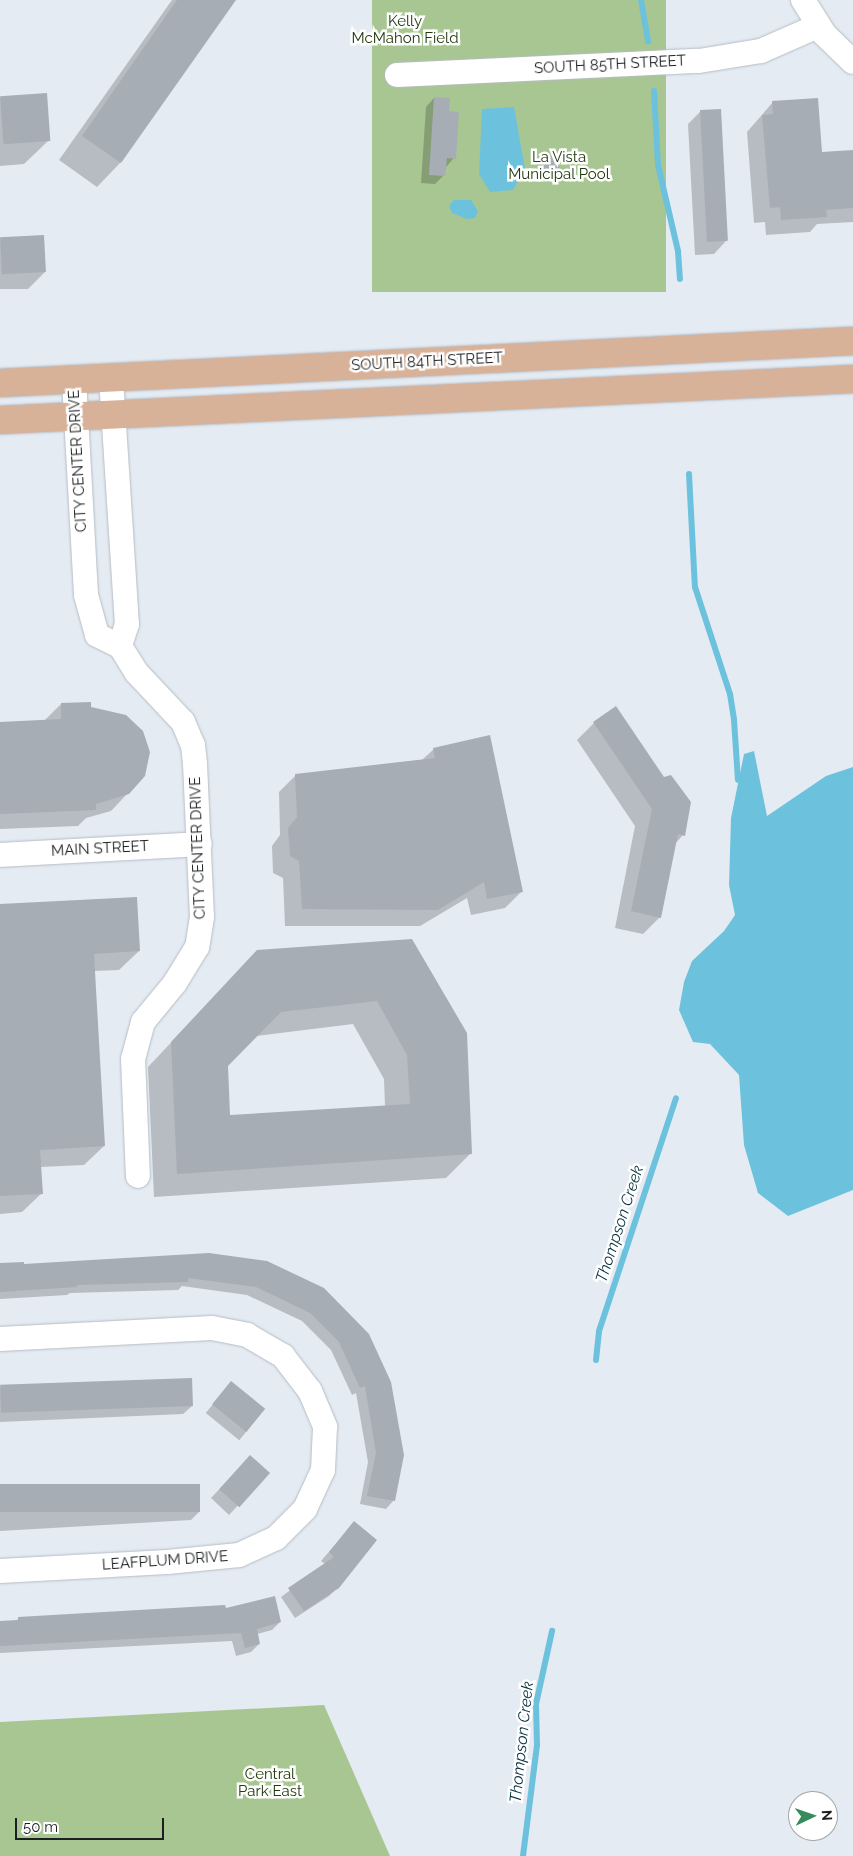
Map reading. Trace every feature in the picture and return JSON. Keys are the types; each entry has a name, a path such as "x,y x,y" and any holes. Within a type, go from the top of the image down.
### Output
{"main road":[{"name":"SOUTH 84TH STREET","path":"0,384 853,341"},
{"path":"0,420 853,379"}],"street":[{"path":"803,0 818,26 839,50 853,62"},
{"name":"SOUTH 85TH STREET","path":"397,75 698,61 761,50 818,26"},
{"path":"111,378 127,624 120,646"},
{"name":"CITY CENTER DRIVE","path":"74,380 86,595 97,636 120,646 136,672 183,722 193,745 195,764 202,917 197,947 175,983 143,1022 133,1059 138,1176"},
{"name":"MAIN STREET","path":"0,855 200,844"},
{"name":"LEAFPLUM DRIVE","path":"0,1339 212,1328 247,1335 283,1356 310,1391 325,1427 323,1470 305,1508 276,1538 239,1555 167,1562 0,1571"}],"green space":[{"name":"La Vista Municipal Pool","path":"372,0 666,0 666,292 372,292"},
{"name":"Central Park East","path":"324,1705 390,1856 0,1856 0,1722"}],"water":[{"path":"514,107 525,169 513,190 490,192 479,174 482,109"},
{"path":"454,200 471,200 478,211 475,218 467,219 452,213 449,206"},
{"path":"754,751 767,816 826,776 853,767 853,1190 788,1216 758,1193 744,1145 739,1075 710,1044 693,1042 679,1010 684,982 692,961 724,931 735,915 729,885 731,818 744,754"}],"building":[{"path":"177,0 236,0 121,163 82,136"},
{"path":"47,93 50,141 3,144 0,96"},
{"path":"434,97 450,98 449,111 459,112 456,159 447,158 445,176 429,175"},
{"path":"818,98 822,152 853,150 853,208 826,210 827,217 781,220 780,207 770,208 762,115 773,114 772,101"},
{"path":"721,109 728,241 707,242 700,110"},
{"path":"559,156 560,176 542,177 541,157"},
{"path":"44,235 46,272 2,274 0,237"},
{"path":"91,702 91,707 126,715 143,731 150,752 145,776 129,794 96,804 96,810 0,814 0,722 61,719 61,703"},
{"path":"616,706 664,777 671,775 691,802 685,836 678,834 661,918 631,911 652,809 593,722"},
{"path":"490,735 523,892 487,899 484,882 438,910 302,909 299,861 290,856 288,828 297,817 295,774 435,758 433,748"},
{"path":"137,897 140,951 94,954 105,1146 40,1150 43,1194 0,1196 0,904"},
{"path":"412,939 467,1033 472,1154 177,1174 171,1042 257,950","holes":["377,1001 407,1055 410,1104 230,1115 228,1066 281,1012"]},
{"path":"209,1253 267,1261 324,1288 369,1334 391,1382 404,1455 395,1501 367,1496 376,1453 365,1386 360,1388 339,1342 310,1313 256,1287 188,1278 188,1282 77,1285 77,1287 0,1292 0,1263 24,1262 24,1264"},
{"path":"192,1378 193,1406 1,1413 0,1385"},
{"path":"231,1381 265,1409 246,1432 212,1404"},
{"path":"250,1455 270,1473 239,1507 219,1489"},
{"path":"0,1484 200,1484 200,1512 0,1512"},
{"path":"354,1521 377,1540 339,1588 304,1611 288,1588 334,1557 329,1552"},
{"path":"275,1596 281,1622 257,1629 260,1644 245,1648 241,1633 0,1646 0,1621 18,1620 18,1617 225,1605 226,1608"}],"waterway":[{"path":"641,0 648,41"},
{"path":"654,91 658,165 678,251 680,279"},
{"path":"689,474 695,587 730,694 734,720 738,780"},
{"name":"Thompson Creek","path":"596,1360 599,1331 676,1098"},
{"name":"Thompson Creek","path":"523,1856 537,1745 536,1704 552,1631"}],"park label":[{"name":"Kelly McMahon Field","path":"405,30"}]}
